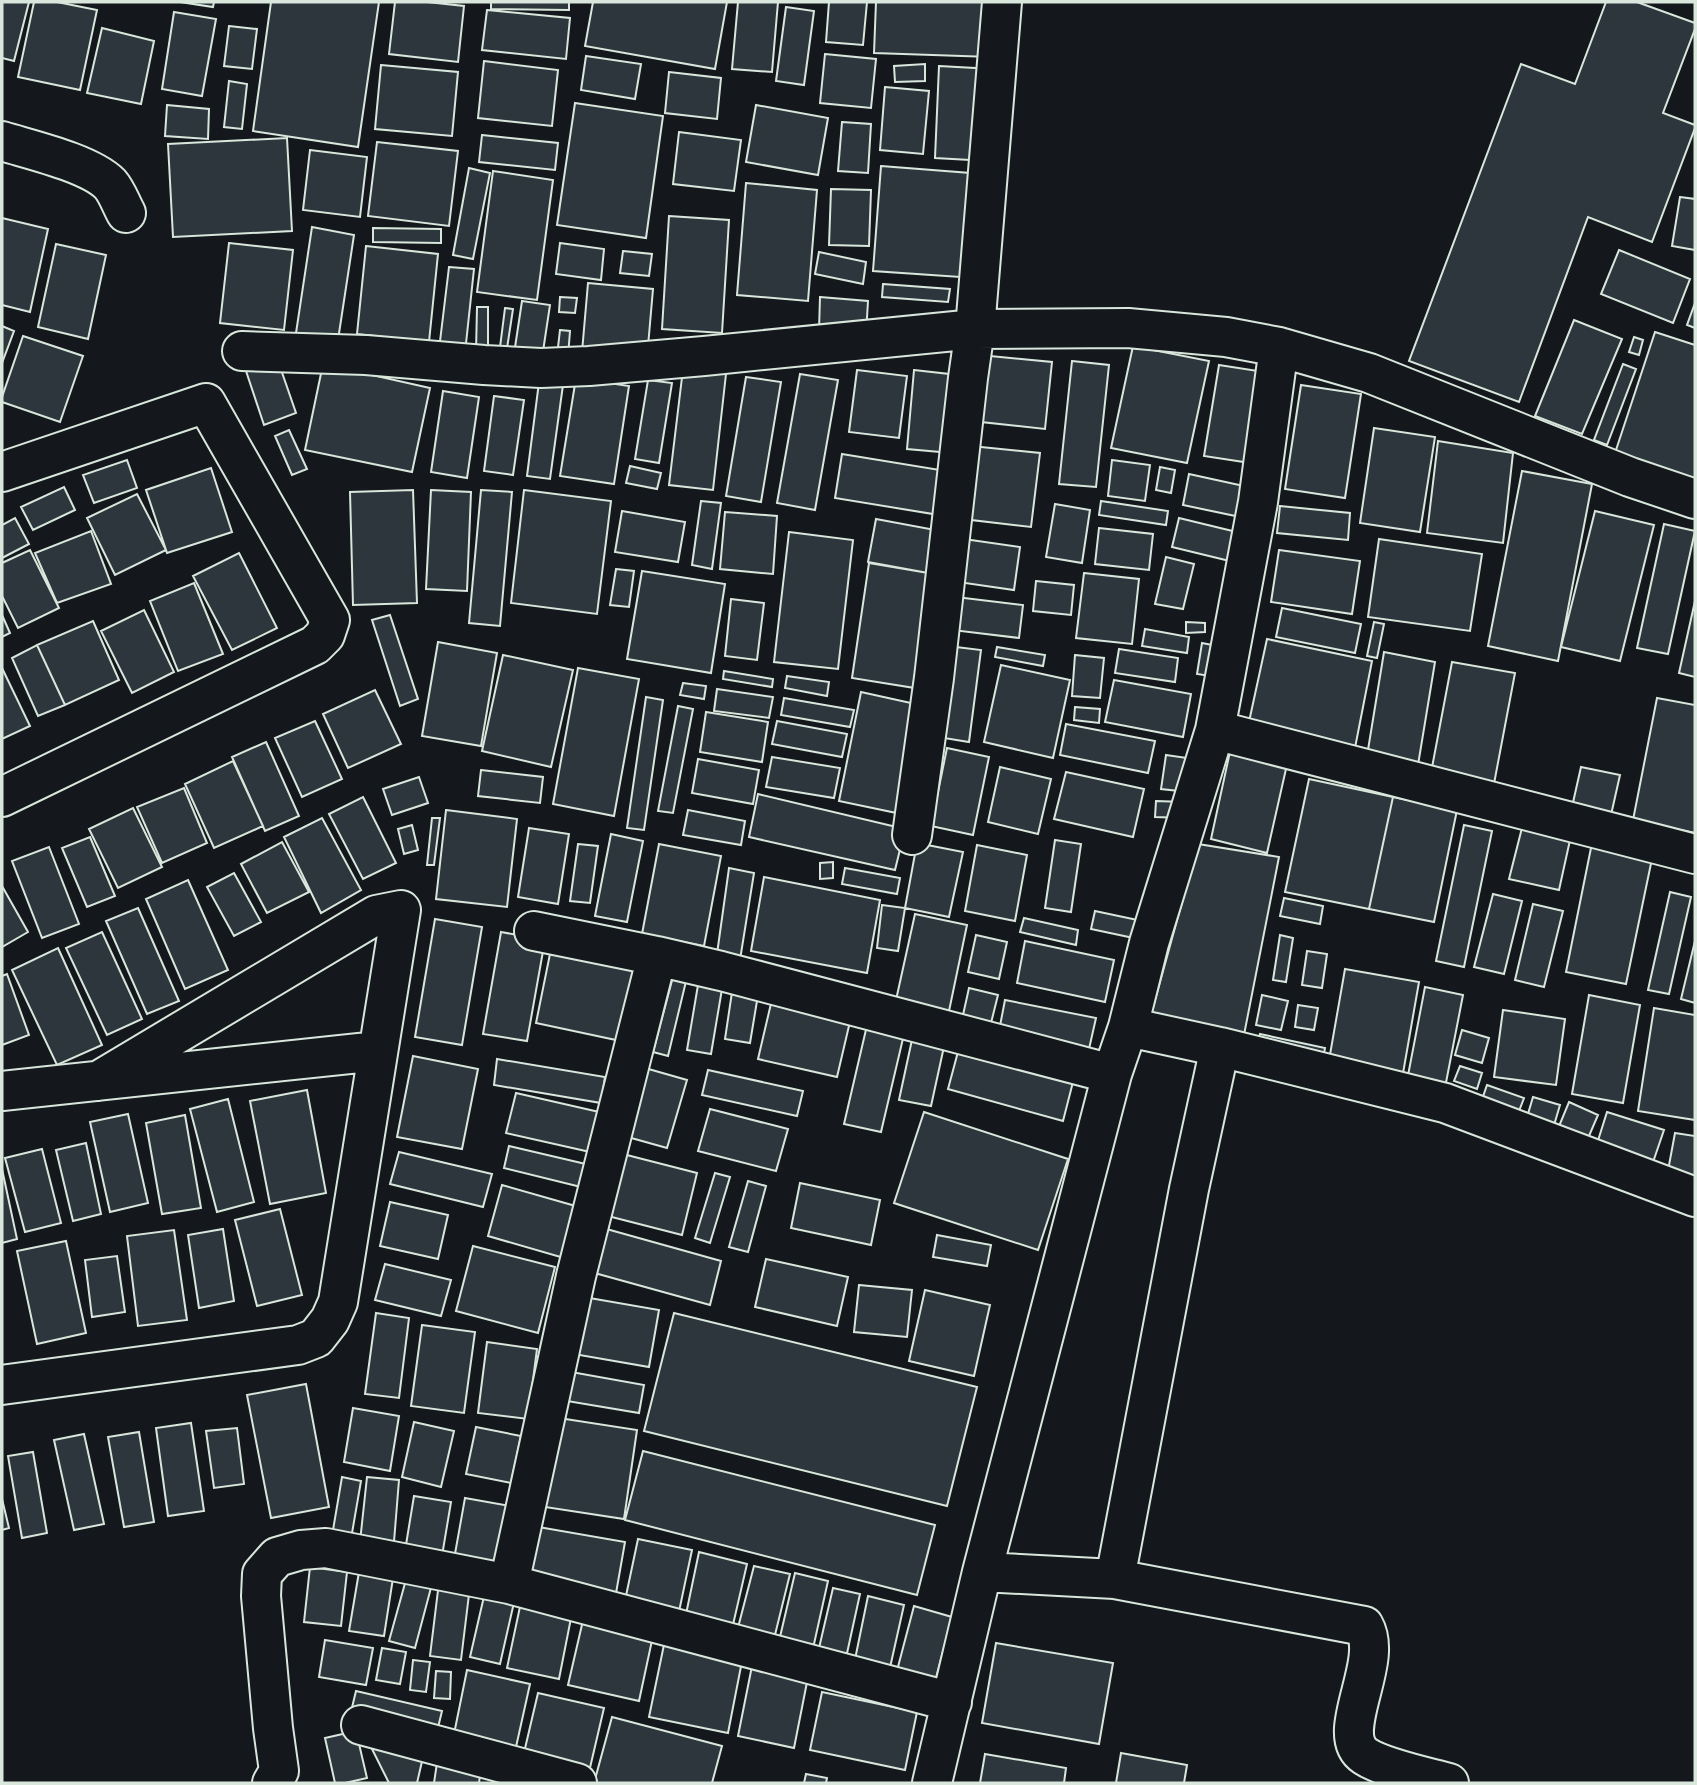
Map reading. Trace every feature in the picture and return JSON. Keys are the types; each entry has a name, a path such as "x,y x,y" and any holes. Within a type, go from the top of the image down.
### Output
{"street":[{"path":"912,835 934,678 975,329 1002,2"},
{"path":"2,141 71,163 95,174 109,184 126,213"},
{"path":"242,351 366,355 484,365 553,367 692,357 975,329 1128,328 1226,337 1279,347 1369,373 1630,477 1695,499"},
{"path":"932,1783 982,1572 1112,1074 1214,730 1258,502 1279,347"},
{"path":"2,472 206,403 330,620 326,635 315,645 2,797"},
{"path":"1214,730 1695,854"},
{"path":"2,1385 299,1345 316,1338 330,1320 338,1302 401,910 376,915 97,1081"},
{"path":"534,931 721,971 1112,1074"},
{"path":"509,1584 576,1276 657,956"},
{"path":"1128,1027 1446,1103 1695,1197"},
{"path":"1115,1579 1189,1189 1220,1047"},
{"path":"2,1091 378,1051"},
{"path":"272,1783 279,1771 261,1596 262,1574 277,1557 301,1550 326,1548 509,1584 952,1702"},
{"path":"982,1572 1115,1579 1364,1626 1370,1640 1370,1655 1354,1723 1356,1748 1364,1756 1378,1763 1449,1783"},
{"path":"361,1725 577,1783"}],"building":[{"path":"2,2 29,2 14,61 2,58"},
{"path":"34,2 57,2 97,10 80,90 18,77"},
{"path":"180,2 214,2 213,7"},
{"path":"271,2 379,2 358,147 253,131"},
{"path":"395,2 464,6 458,62 389,54"},
{"path":"491,2 569,2 569,10 491,9"},
{"path":"593,2 727,2 715,69 585,46"},
{"path":"738,2 778,2 772,72 732,69"},
{"path":"829,2 867,2 863,45 826,42"},
{"path":"876,2 993,2 991,57 874,53"},
{"path":"1606,2 1637,2 1695,23 1663,113 1695,125 1695,128 1652,242 1588,217 1519,402 1409,361 1521,64 1575,84"},
{"path":"786,7 814,11 804,85 776,81"},
{"path":"487,10 570,18 566,59 482,50"},
{"path":"174,12 216,19 202,96 162,89"},
{"path":"229,26 257,29 252,69 224,66"},
{"path":"102,28 154,41 141,104 87,93"},
{"path":"825,54 876,59 871,108 820,103"},
{"path":"586,56 641,64 635,99 581,90"},
{"path":"484,61 558,70 552,126 478,118"},
{"path":"925,64 925,81 895,82 894,66"},
{"path":"381,65 458,72 452,136 375,129"},
{"path":"939,66 993,69 988,161 935,158"},
{"path":"669,72 721,78 717,119 665,113"},
{"path":"229,81 247,84 242,129 224,127"},
{"path":"885,87 929,91 923,154 880,150"},
{"path":"575,103 663,116 646,238 557,225"},
{"path":"167,105 209,109 208,139 165,136"},
{"path":"756,105 828,118 818,175 746,162"},
{"path":"842,122 871,124 868,173 838,171"},
{"path":"679,132 741,140 734,191 673,184"},
{"path":"482,135 558,143 555,170 479,162"},
{"path":"287,138 292,231 173,237 168,144"},
{"path":"377,142 458,151 449,226 368,216"},
{"path":"310,150 367,157 360,217 303,210"},
{"path":"881,166 983,174 975,278 873,271"},
{"path":"469,168 490,173 473,259 453,255"},
{"path":"493,171 553,180 537,300 477,292"},
{"path":"746,183 817,190 808,301 737,295"},
{"path":"831,189 871,190 869,246 829,245"},
{"path":"1680,197 1695,199 1695,250 1672,246"},
{"path":"669,216 729,220 722,333 662,329"},
{"path":"2,218 48,229 30,312 2,305"},
{"path":"312,227 354,235 338,340 296,333"},
{"path":"373,228 441,229 441,243 373,242"},
{"path":"229,243 293,250 284,330 220,323"},
{"path":"560,243 604,249 601,280 556,274"},
{"path":"56,244 106,255 88,339 38,327"},
{"path":"366,246 438,254 429,342 357,334"},
{"path":"1619,250 1690,279 1673,323 1601,294"},
{"path":"623,251 652,254 649,276 620,273"},
{"path":"819,252 866,262 863,284 815,274"},
{"path":"449,267 474,269 464,362 438,358"},
{"path":"588,283 653,289 647,358 582,352"},
{"path":"883,284 950,289 948,302 882,297"},
{"path":"560,297 577,298 575,313 559,312"},
{"path":"820,297 868,301 866,334 819,330"},
{"path":"522,301 550,305 542,358 514,354"},
{"path":"1695,303 1695,328 1687,325"},
{"path":"477,307 488,307 488,352 476,352"},
{"path":"505,308 513,309 506,355 499,355"},
{"path":"1574,320 1622,339 1582,434 1535,416"},
{"path":"2,326 14,331 2,363"},
{"path":"560,330 570,331 568,357 557,356"},
{"path":"1655,332 1695,345 1695,480 1615,453"},
{"path":"23,336 83,356 60,422 2,402"},
{"path":"1634,337 1643,340 1639,355 1629,352"},
{"path":"1133,346 1209,361 1187,463 1111,448"},
{"path":"980,355 1052,362 1045,429 972,421"},
{"path":"277,358 296,413 264,425 245,368"},
{"path":"1072,361 1109,365 1096,487 1059,484"},
{"path":"323,364 430,388 412,472 305,450"},
{"path":"1623,364 1636,369 1607,445 1594,440"},
{"path":"1219,365 1271,373 1257,464 1204,456"},
{"path":"683,369 726,374 713,490 669,485"},
{"path":"857,370 907,376 899,438 849,432"},
{"path":"914,370 958,375 951,453 907,449"},
{"path":"800,374 838,380 815,510 777,503"},
{"path":"746,377 781,382 761,502 726,496"},
{"path":"576,378 629,386 614,484 560,476"},
{"path":"648,380 672,383 659,463 635,459"},
{"path":"539,382 563,385 550,479 527,476"},
{"path":"1301,385 1361,394 1345,498 1285,489"},
{"path":"443,391 479,397 467,478 431,472"},
{"path":"494,396 524,400 513,475 484,471"},
{"path":"1374,428 1435,437 1420,532 1360,523"},
{"path":"289,430 307,469 292,475 275,436"},
{"path":"1438,441 1513,453 1503,543 1427,533"},
{"path":"971,446 1040,453 1031,527 963,519"},
{"path":"842,454 940,470 933,514 835,498"},
{"path":"127,460 137,488 94,503 83,475"},
{"path":"1112,460 1150,465 1145,501 1108,496"},
{"path":"630,466 661,473 657,489 626,483"},
{"path":"1160,467 1175,470 1171,493 1156,490"},
{"path":"211,468 232,532 167,553 146,490"},
{"path":"1522,471 1592,484 1558,661 1488,646"},
{"path":"1189,474 1253,488 1245,518 1183,505"},
{"path":"64,487 75,510 33,530 21,507"},
{"path":"413,490 417,603 353,605 350,492"},
{"path":"431,490 471,492 467,591 426,589"},
{"path":"481,490 512,492 500,626 469,623"},
{"path":"524,490 611,501 597,614 511,603"},
{"path":"137,494 166,550 115,575 87,518"},
{"path":"701,501 721,503 712,569 692,565"},
{"path":"1101,501 1168,511 1166,525 1099,515"},
{"path":"1055,504 1090,510 1082,563 1046,557"},
{"path":"1280,506 1350,513 1348,540 1277,533"},
{"path":"622,511 685,522 678,562 615,552"},
{"path":"1595,511 1654,525 1620,661 1561,647"},
{"path":"725,512 777,516 773,574 720,569"},
{"path":"15,518 29,544 2,558 2,525"},
{"path":"1179,518 1249,535 1242,564 1172,547"},
{"path":"876,519 946,532 939,575 868,562"},
{"path":"1664,524 1695,531 1668,654 1637,648"},
{"path":"1099,528 1153,534 1149,570 1095,564"},
{"path":"91,531 111,584 57,603 35,553"},
{"path":"789,532 853,540 838,669 774,662"},
{"path":"964,539 1020,547 1014,590 958,582"},
{"path":"1379,539 1482,554 1470,631 1368,617"},
{"path":"30,550 59,608 18,628 2,596 2,563"},
{"path":"1279,550 1360,561 1352,614 1271,602"},
{"path":"239,553 277,628 232,650 193,576"},
{"path":"1166,557 1194,564 1183,609 1155,604"},
{"path":"869,563 940,575 921,689 852,678"},
{"path":"616,569 634,571 629,607 610,605"},
{"path":"642,571 725,584 711,673 627,659"},
{"path":"1084,573 1139,579 1132,644 1076,638"},
{"path":"1036,581 1074,585 1071,615 1033,611"},
{"path":"194,583 223,654 178,671 150,601"},
{"path":"956,597 1023,605 1019,638 952,630"},
{"path":"731,599 764,603 757,660 725,656"},
{"path":"1695,601 1695,677 1679,673"},
{"path":"1282,608 1361,624 1355,653 1276,637"},
{"path":"144,610 174,672 132,693 101,631"},
{"path":"2,615 10,633 2,637"},
{"path":"390,615 418,699 400,706 372,620"},
{"path":"93,621 119,680 65,705 37,645"},
{"path":"1186,622 1205,623 1205,632 1186,633"},
{"path":"1374,622 1384,624 1377,658 1367,656"},
{"path":"1145,629 1189,637 1187,653 1142,646"},
{"path":"1267,639 1372,661 1354,753 1247,731"},
{"path":"438,642 497,653 481,746 422,736"},
{"path":"1202,643 1228,648 1224,678 1197,674"},
{"path":"37,645 65,705 38,716 12,658"},
{"path":"956,647 981,650 969,742 944,738"},
{"path":"997,647 1045,655 1043,666 995,657"},
{"path":"1119,649 1178,658 1175,682 1115,673"},
{"path":"1384,652 1435,662 1418,765 1367,756"},
{"path":"503,655 573,670 551,767 482,751"},
{"path":"1075,655 1104,658 1100,698 1072,696"},
{"path":"1452,662 1515,673 1493,789 1430,778"},
{"path":"1001,665 1070,680 1053,758 984,742"},
{"path":"2,668 30,726 2,739"},
{"path":"578,668 639,679 614,816 553,804"},
{"path":"724,671 773,679 772,687 723,679"},
{"path":"787,676 829,682 827,696 785,688"},
{"path":"1114,680 1191,694 1183,737 1105,722"},
{"path":"683,683 706,686 704,699 680,695"},
{"path":"717,689 773,697 769,718 714,711"},
{"path":"375,690 401,744 348,768 323,714"},
{"path":"861,692 929,707 906,815 839,801"},
{"path":"646,697 663,700 644,830 627,828"},
{"path":"784,698 854,710 850,727 781,715"},
{"path":"1657,698 1695,705 1695,833 1633,820"},
{"path":"678,706 693,709 673,813 658,811"},
{"path":"1075,707 1100,709 1099,723 1074,720"},
{"path":"706,712 768,722 762,762 700,752"},
{"path":"315,721 342,779 302,797 275,738"},
{"path":"777,721 847,734 842,757 772,744"},
{"path":"1066,724 1155,741 1148,773 1060,755"},
{"path":"266,742 299,816 265,831 232,757"},
{"path":"1231,747 1288,760 1267,853 1211,839"},
{"path":"947,748 989,757 973,835 931,826"},
{"path":"1166,755 1194,759 1188,792 1161,789"},
{"path":"772,757 840,768 834,798 766,787"},
{"path":"698,759 759,770 753,804 692,793"},
{"path":"233,761 263,826 214,848 185,784"},
{"path":"1000,767 1051,779 1038,834 988,822"},
{"path":"1581,767 1620,775 1611,815 1572,807"},
{"path":"481,770 543,777 540,803 478,796"},
{"path":"1066,772 1144,789 1133,837 1054,819"},
{"path":"419,777 428,803 392,815 383,789"},
{"path":"1309,779 1393,797 1369,909 1285,892"},
{"path":"184,788 207,843 162,863 137,807"},
{"path":"758,794 905,829 895,870 749,837"},
{"path":"363,797 396,863 363,879 329,814"},
{"path":"1393,797 1457,810 1434,922 1369,909"},
{"path":"1156,801 1184,802 1183,818 1155,817"},
{"path":"133,808 162,867 118,888 89,829"},
{"path":"446,810 517,819 507,907 436,899"},
{"path":"688,810 745,821 741,845 683,835"},
{"path":"322,818 361,890 321,913 284,837"},
{"path":"432,818 440,818 434,865 427,865"},
{"path":"1524,820 1572,831 1559,890 1509,879"},
{"path":"412,825 418,850 404,854 398,829"},
{"path":"1464,825 1492,831 1464,967 1436,961"},
{"path":"529,828 569,834 558,904 518,897"},
{"path":"611,834 643,841 627,922 595,916"},
{"path":"90,837 115,896 87,907 62,848"},
{"path":"1593,838 1654,849 1626,984 1566,972"},
{"path":"1055,840 1081,844 1071,912 1045,908"},
{"path":"282,842 309,892 267,913 241,864"},
{"path":"917,843 963,852 949,917 905,908"},
{"path":"578,844 598,846 590,903 570,901"},
{"path":"659,844 721,856 704,946 642,934"},
{"path":"1198,844 1279,857 1242,1045 1149,1022"},
{"path":"977,845 1027,855 1015,921 965,911"},
{"path":"49,847 79,924 42,938 12,861"},
{"path":"833,862 833,878 820,879 820,863"},
{"path":"729,868 754,873 739,966 716,961"},
{"path":"845,868 900,878 897,894 842,884"},
{"path":"234,873 261,922 234,936 207,887"},
{"path":"764,877 880,900 867,973 751,951"},
{"path":"188,880 228,970 185,989 146,899"},
{"path":"2,886 28,932 2,947"},
{"path":"1670,892 1691,897 1669,994 1648,990"},
{"path":"1493,894 1522,901 1504,974 1474,967"},
{"path":"1284,898 1323,906 1320,924 1280,916"},
{"path":"1533,904 1563,911 1544,987 1515,980"},
{"path":"882,905 905,908 898,951 877,948"},
{"path":"138,908 179,1001 147,1014 106,921"},
{"path":"1095,911 1147,922 1143,940 1091,929"},
{"path":"915,914 967,925 949,1011 896,1000"},
{"path":"1024,918 1078,930 1076,945 1020,932"},
{"path":"435,919 482,927 462,1045 415,1037"},
{"path":"102,932 142,1019 107,1035 66,948"},
{"path":"501,932 545,940 527,1041 483,1034"},
{"path":"976,935 1007,942 999,979 968,972"},
{"path":"1280,935 1293,938 1286,982 1273,980"},
{"path":"1025,941 1114,960 1105,1002 1017,983"},
{"path":"1695,941 1695,1003 1681,999"},
{"path":"58,948 102,1045 57,1065 12,970"},
{"path":"551,949 646,970 630,1043 536,1023"},
{"path":"1307,951 1327,954 1322,988 1302,985"},
{"path":"675,969 688,973 668,1056 653,1052"},
{"path":"1345,969 1419,982 1402,1079 1328,1066"},
{"path":"7,974 29,1035 2,1045 2,976"},
{"path":"698,985 722,989 711,1054 687,1050"},
{"path":"1425,987 1463,995 1443,1098 1405,1091"},
{"path":"969,988 998,995 989,1031 961,1024"},
{"path":"732,992 758,995 750,1043 725,1039"},
{"path":"773,995 852,1013 837,1077 758,1059"},
{"path":"1262,995 1288,1001 1281,1030 1256,1025"},
{"path":"1589,995 1640,1005 1623,1103 1572,1094"},
{"path":"1005,1000 1096,1018 1089,1049 999,1031"},
{"path":"1298,1005 1318,1008 1314,1030 1295,1027"},
{"path":"1654,1008 1695,1015 1695,1120 1638,1111"},
{"path":"1503,1010 1565,1019 1556,1085 1494,1077"},
{"path":"868,1021 905,1030 881,1132 844,1124"},
{"path":"1462,1030 1489,1038 1482,1063 1455,1055"},
{"path":"1260,1034 1325,1048 1322,1065 1256,1050"},
{"path":"913,1035 945,1042 931,1106 899,1100"},
{"path":"959,1048 1074,1078 1063,1121 948,1089"},
{"path":"413,1056 478,1069 462,1149 397,1137"},
{"path":"497,1059 605,1077 601,1103 494,1085"},
{"path":"638,1066 687,1080 667,1148 617,1134"},
{"path":"1460,1066 1482,1073 1477,1089 1454,1081"},
{"path":"708,1070 803,1091 797,1116 702,1095"},
{"path":"1487,1085 1524,1098 1514,1124 1478,1111"},
{"path":"307,1090 326,1193 270,1204 250,1101"},
{"path":"516,1093 608,1114 599,1154 506,1133"},
{"path":"1533,1097 1560,1105 1552,1132 1525,1124"},
{"path":"228,1099 254,1202 217,1212 190,1109"},
{"path":"1569,1102 1598,1115 1586,1143 1557,1131"},
{"path":"710,1109 788,1129 776,1171 698,1151"},
{"path":"924,1112 1068,1159 1038,1250 894,1203"},
{"path":"1607,1112 1664,1130 1651,1168 1595,1150"},
{"path":"128,1114 148,1203 110,1212 90,1122"},
{"path":"185,1115 201,1208 162,1214 146,1123"},
{"path":"1675,1133 1695,1136 1695,1182 1667,1176"},
{"path":"86,1143 101,1214 73,1221 56,1150"},
{"path":"509,1146 590,1165 585,1188 504,1168"},
{"path":"42,1149 61,1223 25,1232 5,1158"},
{"path":"399,1152 492,1174 483,1207 390,1184"},
{"path":"619,1153 697,1173 682,1235 604,1215"},
{"path":"2,1169 17,1239 2,1243"},
{"path":"715,1173 730,1177 710,1243 695,1238"},
{"path":"748,1181 766,1186 748,1252 729,1247"},
{"path":"800,1183 880,1200 871,1245 791,1228"},
{"path":"502,1185 579,1207 564,1258 488,1236"},
{"path":"390,1202 448,1215 438,1259 380,1246"},
{"path":"280,1209 302,1295 257,1306 235,1220"},
{"path":"603,1228 721,1261 710,1305 591,1272"},
{"path":"223,1229 234,1301 199,1308 188,1235"},
{"path":"174,1230 187,1320 138,1326 127,1236"},
{"path":"937,1235 991,1245 987,1266 933,1257"},
{"path":"66,1241 86,1333 37,1344 17,1251"},
{"path":"473,1246 555,1267 538,1333 456,1311"},
{"path":"117,1256 125,1312 92,1317 85,1260"},
{"path":"766,1259 848,1277 837,1326 755,1307"},
{"path":"385,1264 451,1280 441,1316 375,1300"},
{"path":"859,1285 912,1290 907,1337 854,1332"},
{"path":"925,1290 990,1305 974,1376 909,1361"},
{"path":"578,1296 659,1310 649,1367 568,1353"},
{"path":"376,1313 409,1318 399,1398 365,1394"},
{"path":"674,1313 977,1387 947,1506 644,1431"},
{"path":"422,1325 475,1332 464,1413 411,1406"},
{"path":"487,1342 537,1349 528,1419 478,1413"},
{"path":"560,1370 644,1385 639,1413 555,1399"},
{"path":"306,1384 329,1507 271,1518 247,1395"},
{"path":"353,1408 399,1416 390,1471 344,1462"},
{"path":"559,1418 637,1430 624,1519 545,1507"},
{"path":"414,1422 454,1431 441,1487 402,1477"},
{"path":"191,1423 204,1511 168,1516 156,1428"},
{"path":"476,1427 521,1436 511,1483 466,1474"},
{"path":"237,1428 244,1484 214,1488 206,1431"},
{"path":"139,1432 154,1522 124,1527 108,1437"},
{"path":"84,1434 104,1524 74,1530 54,1440"},
{"path":"643,1451 935,1525 917,1595 625,1520"},
{"path":"33,1452 47,1533 22,1538 8,1456"},
{"path":"342,1477 361,1481 351,1539 332,1536"},
{"path":"367,1477 399,1480 393,1554 359,1551"},
{"path":"414,1496 451,1502 440,1568 403,1563"},
{"path":"465,1498 515,1507 503,1574 453,1565"},
{"path":"2,1499 9,1528 2,1530"},
{"path":"527,1525 625,1542 615,1599 517,1582"},
{"path":"638,1539 692,1550 677,1621 623,1610"},
{"path":"699,1552 747,1564 732,1629 685,1619"},
{"path":"754,1566 790,1574 771,1651 734,1643"},
{"path":"310,1567 347,1572 341,1626 304,1622"},
{"path":"359,1572 393,1578 384,1636 349,1631"},
{"path":"795,1573 828,1581 810,1662 776,1654"},
{"path":"407,1576 432,1584 415,1648 389,1641"},
{"path":"439,1582 470,1586 461,1660 430,1656"},
{"path":"833,1588 860,1594 844,1667 816,1661"},
{"path":"485,1592 515,1598 500,1664 470,1657"},
{"path":"868,1596 904,1605 887,1681 852,1674"},
{"path":"521,1602 572,1613 559,1679 507,1668"},
{"path":"914,1606 952,1617 932,1693 894,1682"},
{"path":"584,1616 654,1631 639,1701 568,1685"},
{"path":"666,1635 744,1651 728,1733 649,1717"},
{"path":"325,1640 373,1648 366,1685 319,1677"},
{"path":"996,1643 1113,1663 1099,1744 982,1723"},
{"path":"382,1648 406,1652 400,1684 376,1680"},
{"path":"754,1656 810,1667 794,1748 738,1736"},
{"path":"413,1660 430,1662 426,1692 410,1690"},
{"path":"467,1670 530,1684 516,1747 454,1734"},
{"path":"436,1671 451,1672 450,1699 434,1698"},
{"path":"356,1691 442,1711 435,1740 349,1720"},
{"path":"822,1692 917,1712 905,1770 810,1750"},
{"path":"538,1693 604,1708 589,1772 523,1757"},
{"path":"612,1717 722,1746 712,1783 594,1783"},
{"path":"356,1731 367,1778 335,1783 325,1738"},
{"path":"370,1745 423,1757 417,1783 389,1783"},
{"path":"1121,1753 1187,1765 1184,1783 1116,1783"},
{"path":"985,1754 1066,1768 1064,1783 980,1783"},
{"path":"438,1756 482,1761 479,1783 434,1783"},
{"path":"806,1774 827,1778 826,1783 804,1783"}]}
